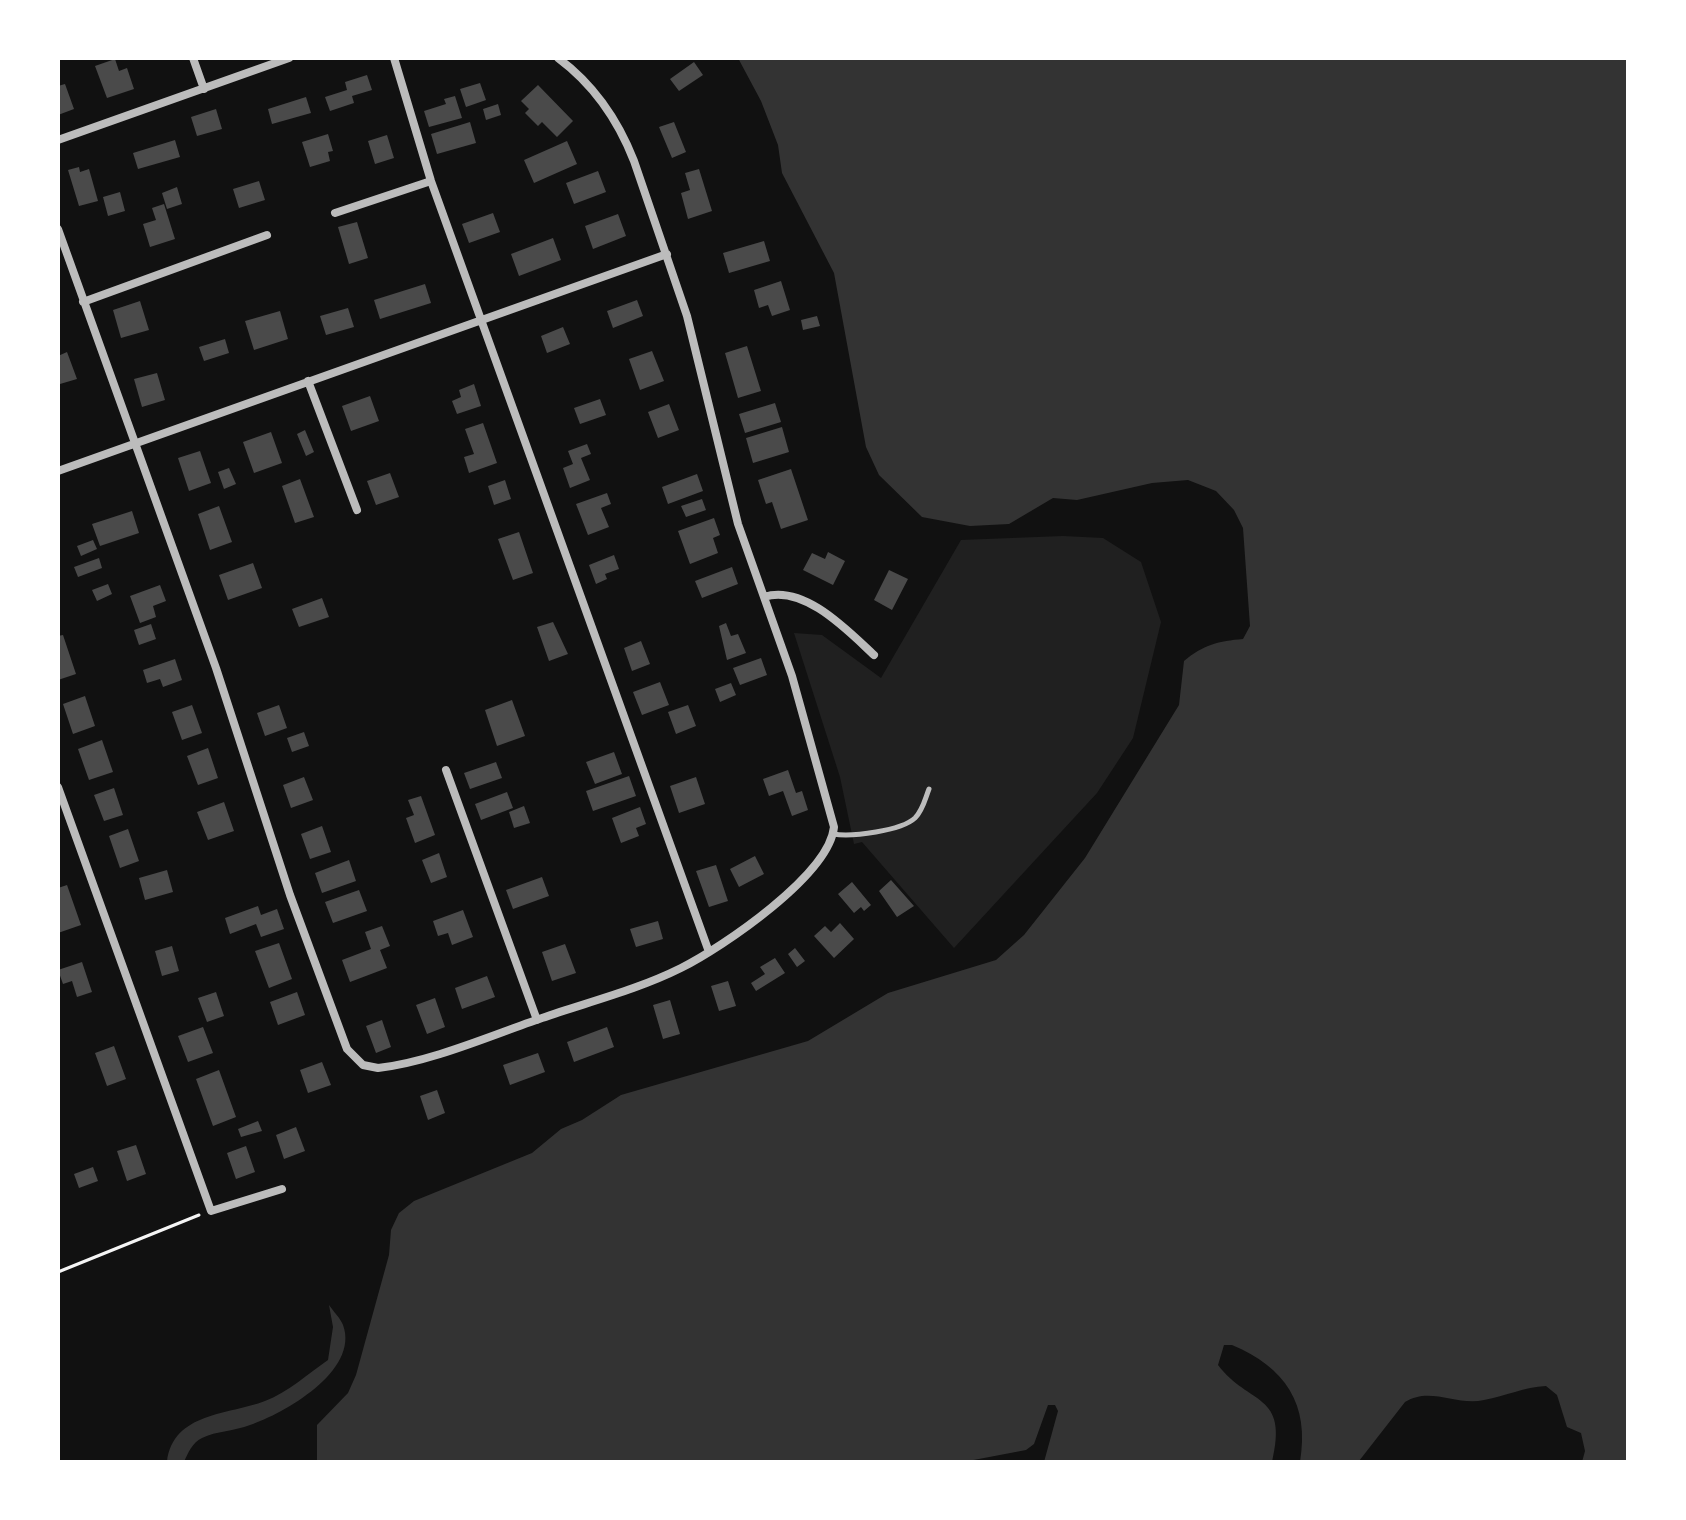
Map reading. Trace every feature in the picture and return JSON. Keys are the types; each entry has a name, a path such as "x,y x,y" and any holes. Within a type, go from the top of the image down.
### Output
{"street":[{"path":"193,58 204,89"},
{"path":"58,140 289,58"},
{"path":"394,58 431,181 709,952"},
{"path":"58,229 255,780 296,910 343,1040 352,1056 363,1065 386,1067 537,1020 658,978 709,952 811,872 825,855 833,834 832,809 790,668 738,524 695,345 667,254 624,137 589,86 558,58"},
{"path":"335,213 431,181"},
{"path":"83,302 267,235"},
{"path":"58,471 135,441 667,254"},
{"path":"308,381 357,510"},
{"path":"764,597 784,595 813,607 836,621 874,655"},
{"path":"446,770 537,1020"},
{"path":"58,787 211,1211 282,1189"}],"lane":[{"path":"833,834 856,835 909,822 920,812 929,789"}],"path":[{"path":"58,1272 211,1211"}],"shaded area":[{"path":"738,58 1628,58 1628,1462 1582,1462 1585,1451 1581,1433 1567,1427 1557,1395 1546,1386 1474,1401 1434,1396 1414,1398 1405,1402 1359,1461 1300,1462 1301,1422 1290,1390 1266,1364 1232,1345 1224,1345 1218,1365 1271,1411 1276,1439 1272,1462 1044,1462 1058,1411 1055,1405 1048,1405 1034,1444 1026,1450 963,1462 317,1462 317,1425 348,1393 356,1375 389,1255 391,1230 399,1213 414,1201 532,1153 561,1129 582,1120 621,1095 808,1041 888,993 996,960 1024,935 1085,858 1179,705 1184,661 1212,645 1243,639 1250,626 1243,528 1234,510 1216,491 1188,480 1152,483 1077,500 1053,498 1009,524 970,526 922,517 879,475 866,447 834,273 782,173 778,145 761,101"},
{"path":"1063,536 1103,538 1141,562 1161,622 1133,738 1097,793 954,948 862,842 854,844 840,777 794,633 822,635 881,678 961,540"},
{"path":"329,1305 343,1325 345,1342 330,1374 281,1411 244,1427 202,1438 193,1445 184,1462 167,1462 171,1446 191,1424 273,1397 328,1360 333,1327"}],"building":[{"path":"115,59 119,71 127,68 134,89 107,98 95,66"},
{"path":"694,62 703,75 679,91 670,79"},
{"path":"367,75 372,90 352,96 354,103 330,111 325,97 347,90 345,82"},
{"path":"480,83 486,100 466,107 460,89"},
{"path":"65,84 74,109 58,115 58,86"},
{"path":"538,85 573,121 557,137 542,122 538,126 525,113 529,109 521,101"},
{"path":"455,96 462,118 429,127 424,111 446,104 444,99"},
{"path":"306,97 311,113 272,124 268,109"},
{"path":"498,104 501,115 486,120 483,109"},
{"path":"216,109 222,129 197,136 191,117"},
{"path":"470,122 476,143 437,154 431,134"},
{"path":"674,122 686,152 672,158 659,127"},
{"path":"328,134 333,151 328,152 330,161 310,167 302,142"},
{"path":"387,135 394,158 375,164 368,141"},
{"path":"175,140 180,157 138,169 133,153"},
{"path":"567,141 577,164 534,183 524,160"},
{"path":"79,167 80,172 89,169 98,201 79,206 68,170"},
{"path":"699,169 712,211 688,219 681,193 690,190 685,173"},
{"path":"598,171 606,192 574,204 566,183"},
{"path":"259,181 265,200 239,208 233,189"},
{"path":"177,187 182,204 167,209 162,193"},
{"path":"120,192 125,211 108,216 103,197"},
{"path":"164,204 175,239 150,247 143,224 156,220 152,208"},
{"path":"493,213 500,232 469,243 462,224"},
{"path":"618,214 626,236 593,249 585,226"},
{"path":"357,222 368,258 349,264 338,227"},
{"path":"553,238 561,260 519,276 511,254"},
{"path":"764,241 770,261 729,273 723,253"},
{"path":"781,281 790,310 772,316 768,305 759,308 754,290"},
{"path":"425,284 431,303 380,319 374,300"},
{"path":"637,300 643,316 613,328 607,311"},
{"path":"140,301 149,330 121,338 113,310"},
{"path":"348,308 354,327 326,335 320,316"},
{"path":"280,311 288,339 254,350 245,321"},
{"path":"817,316 820,326 803,330 801,320"},
{"path":"563,327 570,344 547,353 541,336"},
{"path":"225,339 229,353 204,361 199,347"},
{"path":"747,346 761,391 738,398 725,353"},
{"path":"652,351 664,381 640,390 629,359"},
{"path":"67,352 77,379 60,384 58,356"},
{"path":"157,373 165,400 142,407 134,379"},
{"path":"474,384 481,406 457,414 452,401 461,397 459,390"},
{"path":"370,396 379,421 351,431 342,406"},
{"path":"600,399 606,415 580,424 574,408"},
{"path":"775,403 781,422 745,433 739,414"},
{"path":"669,404 679,430 658,438 648,412"},
{"path":"483,423 497,463 469,473 464,457 474,454 465,429"},
{"path":"782,427 789,452 753,463 746,438"},
{"path":"305,430 314,452 306,456 297,434"},
{"path":"271,432 282,463 254,473 243,442"},
{"path":"587,444 591,454 581,458 590,480 570,488 563,468 573,464 568,451"},
{"path":"200,451 211,483 189,491 178,458"},
{"path":"229,468 236,484 224,489 218,472"},
{"path":"791,469 808,520 781,529 772,502 766,504 758,480"},
{"path":"390,473 399,497 376,505 367,481"},
{"path":"697,474 703,491 668,504 662,487"},
{"path":"300,479 314,517 295,523 282,486"},
{"path":"505,480 511,499 494,505 488,486"},
{"path":"607,493 611,504 601,508 609,527 588,535 576,504"},
{"path":"702,499 706,510 686,517 681,506"},
{"path":"219,506 232,542 210,550 198,514"},
{"path":"132,511 139,533 100,546 92,524"},
{"path":"714,518 720,535 713,538 718,553 690,564 678,531"},
{"path":"519,532 533,573 513,580 498,539"},
{"path":"93,540 97,549 81,556 77,546"},
{"path":"828,552 845,561 833,585 803,570 812,553 825,559"},
{"path":"614,555 619,569 605,574 607,579 596,584 589,565"},
{"path":"99,558 102,568 78,577 74,567"},
{"path":"253,563 262,588 228,600 219,575"},
{"path":"732,567 738,584 702,598 695,581"},
{"path":"889,570 908,579 892,610 874,600"},
{"path":"108,584 112,594 97,601 92,590"},
{"path":"160,585 166,601 153,606 156,617 140,623 130,596"},
{"path":"322,598 329,617 299,627 292,609"},
{"path":"553,622 568,654 549,661 537,627"},
{"path":"726,623 731,636 738,634 746,653 727,660 719,626"},
{"path":"151,624 156,639 139,645 134,630"},
{"path":"63,635 76,674 58,680 58,636"},
{"path":"641,641 650,664 632,671 624,648"},
{"path":"761,658 767,675 740,685 733,668"},
{"path":"175,659 182,680 163,687 160,679 147,683 143,670"},
{"path":"660,682 669,705 642,715 633,692"},
{"path":"731,683 736,695 720,702 715,689"},
{"path":"85,696 95,726 73,734 63,704"},
{"path":"512,700 525,736 497,746 485,710"},
{"path":"192,705 202,733 182,740 172,712"},
{"path":"279,705 287,728 265,736 257,713"},
{"path":"688,705 696,726 676,734 668,712"},
{"path":"304,732 309,746 292,752 287,738"},
{"path":"102,740 113,772 89,780 78,749"},
{"path":"208,748 218,778 198,785 187,756"},
{"path":"614,752 622,774 595,784 586,762"},
{"path":"496,762 502,778 470,789 464,773"},
{"path":"788,770 796,793 802,791 808,810 792,816 783,791 769,796 763,779"},
{"path":"629,776 636,796 593,811 586,791"},
{"path":"304,777 313,800 291,808 283,785"},
{"path":"696,777 705,804 679,813 670,786"},
{"path":"114,788 123,815 104,821 94,795"},
{"path":"507,792 513,808 481,820 475,804"},
{"path":"421,796 435,835 415,843 406,818 414,815 408,800"},
{"path":"224,802 234,831 208,840 197,812"},
{"path":"524,806 530,823 514,828 509,812"},
{"path":"640,807 646,824 636,828 639,836 621,843 612,818"},
{"path":"322,826 331,852 310,859 301,834"},
{"path":"128,829 139,861 120,868 109,836"},
{"path":"439,853 447,877 431,883 422,860"},
{"path":"755,856 764,874 739,887 730,869"},
{"path":"349,860 356,881 322,893 315,873"},
{"path":"716,865 728,901 709,907 696,871"},
{"path":"167,870 173,892 145,900 139,878"},
{"path":"542,877 549,896 513,909 506,890"},
{"path":"891,880 914,906 897,917 879,891"},
{"path":"852,882 871,905 864,911 861,907 854,913 838,894"},
{"path":"67,885 81,925 58,933 58,888"},
{"path":"359,890 367,911 333,923 325,902"},
{"path":"258,906 261,915 277,909 284,929 261,937 256,924 230,934 225,918"},
{"path":"463,910 473,937 452,945 448,933 438,936 433,921"},
{"path":"658,921 663,939 636,947 630,929"},
{"path":"840,923 854,939 834,958 814,936 825,926 831,932"},
{"path":"382,926 390,946 380,950 387,968 350,982 342,960 371,949 365,932"},
{"path":"279,943 292,979 269,988 255,951"},
{"path":"565,944 576,973 552,981 542,952"},
{"path":"172,946 179,971 162,976 155,951"},
{"path":"795,948 805,961 797,967 788,954"},
{"path":"775,958 785,973 756,991 751,983 765,974 760,967"},
{"path":"82,962 92,992 77,997 72,981 63,984 58,970"},
{"path":"487,976 495,997 462,1009 455,988"},
{"path":"728,981 736,1006 719,1011 711,986"},
{"path":"216,992 224,1016 207,1022 198,998"},
{"path":"297,992 305,1015 278,1025 270,1002"},
{"path":"435,998 445,1027 427,1034 416,1005"},
{"path":"670,1000 680,1034 663,1039 653,1005"},
{"path":"382,1020 391,1047 376,1053 366,1026"},
{"path":"203,1027 213,1053 188,1062 178,1036"},
{"path":"607,1027 614,1047 574,1062 567,1042"},
{"path":"114,1046 126,1079 107,1086 95,1053"},
{"path":"538,1053 545,1072 510,1085 503,1065"},
{"path":"322,1062 331,1085 308,1093 300,1070"},
{"path":"219,1070 236,1117 213,1126 196,1079"},
{"path":"437,1090 445,1113 428,1120 420,1096"},
{"path":"258,1121 262,1131 241,1137 238,1129"},
{"path":"296,1127 305,1151 284,1159 276,1135"},
{"path":"136,1145 146,1174 127,1181 117,1151"},
{"path":"246,1146 255,1172 236,1179 227,1153"},
{"path":"93,1167 98,1181 79,1188 74,1174"}]}
